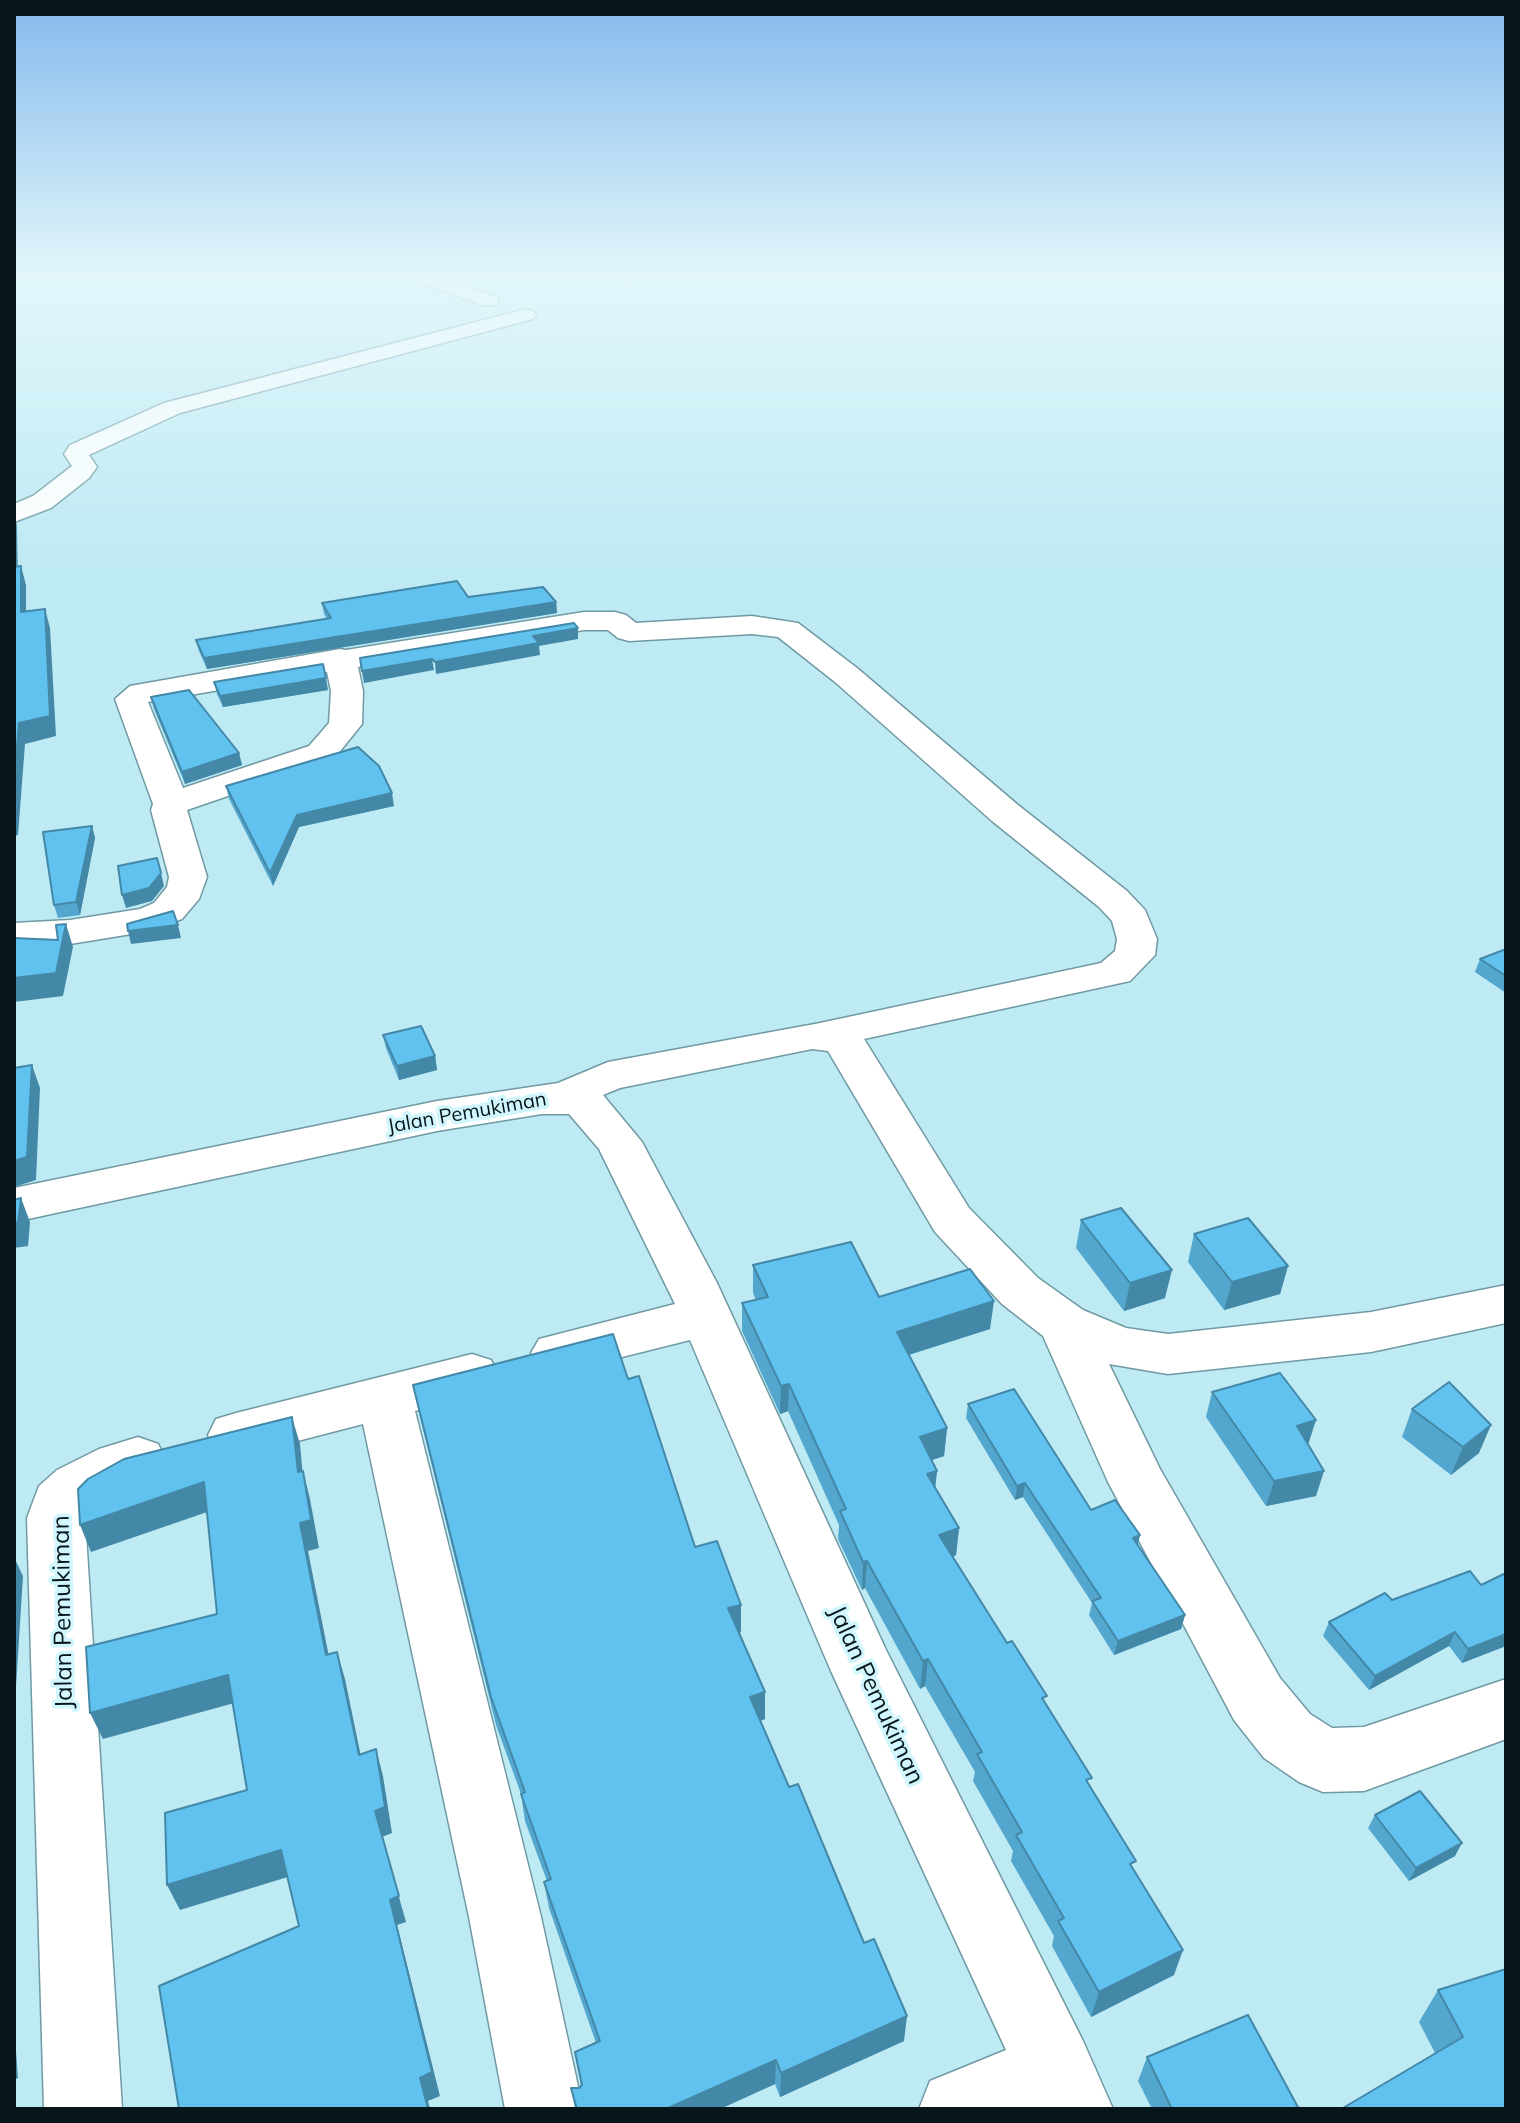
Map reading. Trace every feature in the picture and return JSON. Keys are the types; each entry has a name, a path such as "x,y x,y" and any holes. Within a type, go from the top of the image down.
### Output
{"street":[{"path":"14,514 42,502 80,473 85,467 76,454 79,450 172,408 305,373"},
{"path":"14,935 70,932 150,919 168,911 180,899 188,877 169,810 171,804 131,699 156,689 584,621 615,621 629,632 752,625 787,629 846,675 1005,813 1113,899 1131,918 1137,939 1135,955 1115,972 828,1034 708,1054 608,1076 569,1097"},
{"path":"171,804 321,753 345,724 347,691 340,658"},
{"path":"828,1034 845,1043 952,1220 1020,1291 1064,1324 1119,1347 1168,1354 1371,1332 1506,1304"},
{"name":"Jalan Pemukiman","path":"14,1205 437,1116 569,1097 585,1104 596,1114 619,1142 707,1316 863,1671 1065,2089 958,2109"},
{"name":"Jalan Pemukiman","path":"83,2109 56,1518 60,1503 77,1487 119,1465 707,1316"},
{"path":"1064,1324 1137,1482 1257,1699 1287,1736 1323,1760 1364,1759 1506,1709"},
{"path":"384,1396 501,1902 544,2109"}],"building":[{"path":"21,566 21,612 45,609 50,716 19,723 14,782 14,567"},
{"path":"457,581 468,597 543,587 556,602 204,658 196,640 331,618 322,603"},
{"path":"574,623 578,628 533,636 539,643 435,662 432,659 362,671 360,658"},
{"path":"323,664 326,678 220,696 214,682"},
{"path":"189,690 239,753 182,772 151,697"},
{"path":"358,747 379,766 392,793 297,815 270,873 226,786"},
{"path":"92,826 76,902 54,905 43,832"},
{"path":"157,858 161,873 149,888 122,895 118,866"},
{"path":"173,911 178,925 128,931 127,924"},
{"path":"66,924 56,973 14,978 14,938 58,940 56,925"},
{"path":"1506,949 1506,976 1480,959"},
{"path":"421,1026 435,1056 397,1066 383,1035"},
{"path":"32,1065 27,1157 14,1161 14,1068"},
{"path":"21,1198 18,1222 14,1223 14,1200"},
{"path":"1121,1208 1172,1270 1130,1283 1081,1220"},
{"path":"1248,1218 1288,1266 1232,1282 1194,1234"},
{"path":"851,1242 879,1297 970,1269 994,1301 897,1332 947,1428 920,1437 937,1471 927,1474 959,1528 939,1535 1007,1643 1012,1641 1047,1696 1042,1698 1092,1778 1086,1780 1136,1861 1130,1864 1183,1950 1099,1992 1058,1921 1064,1918 1016,1835 1022,1832 977,1754 982,1752 928,1659 923,1661 867,1561 863,1562 840,1511 846,1509 789,1384 781,1386 742,1303 768,1297 753,1265"},
{"path":"613,1334 628,1379 639,1376 695,1547 717,1541 741,1605 728,1608 765,1692 750,1697 789,1787 798,1784 864,1943 874,1939 907,2016 781,2073 776,2060 666,2109 577,2109 571,2088 582,2085 575,2052 600,2041 544,1882 551,1879 521,1794 525,1792 491,1697 413,1385"},
{"path":"1280,1373 1316,1420 1297,1426 1324,1471 1274,1481 1212,1392"},
{"path":"1449,1382 1491,1425 1463,1447 1412,1409"},
{"path":"1014,1389 1091,1510 1115,1500 1140,1535 1133,1538 1185,1615 1118,1641 1092,1601 1101,1598 1025,1483 1017,1486 968,1404"},
{"path":"292,1417 298,1472 303,1471 311,1520 300,1523 326,1655 337,1652 359,1755 376,1749 385,1807 375,1811 399,1896 390,1900 432,2072 420,2078 428,2109 179,2109 159,1986 299,1926 281,1850 167,1885 165,1813 247,1790 228,1675 90,1713 86,1647 217,1614 204,1482 80,1525 78,1489 88,1479 124,1459"},
{"path":"1470,1571 1481,1585 1506,1573 1506,1634 1468,1649 1455,1632 1375,1676 1329,1622 1385,1593 1392,1600"},
{"path":"1420,1791 1462,1843 1416,1868 1375,1815"},
{"path":"1506,1969 1506,2109 1343,2108 1463,2037 1438,1990"},
{"path":"1248,2015 1299,2109 1172,2109 1147,2057"}]}
